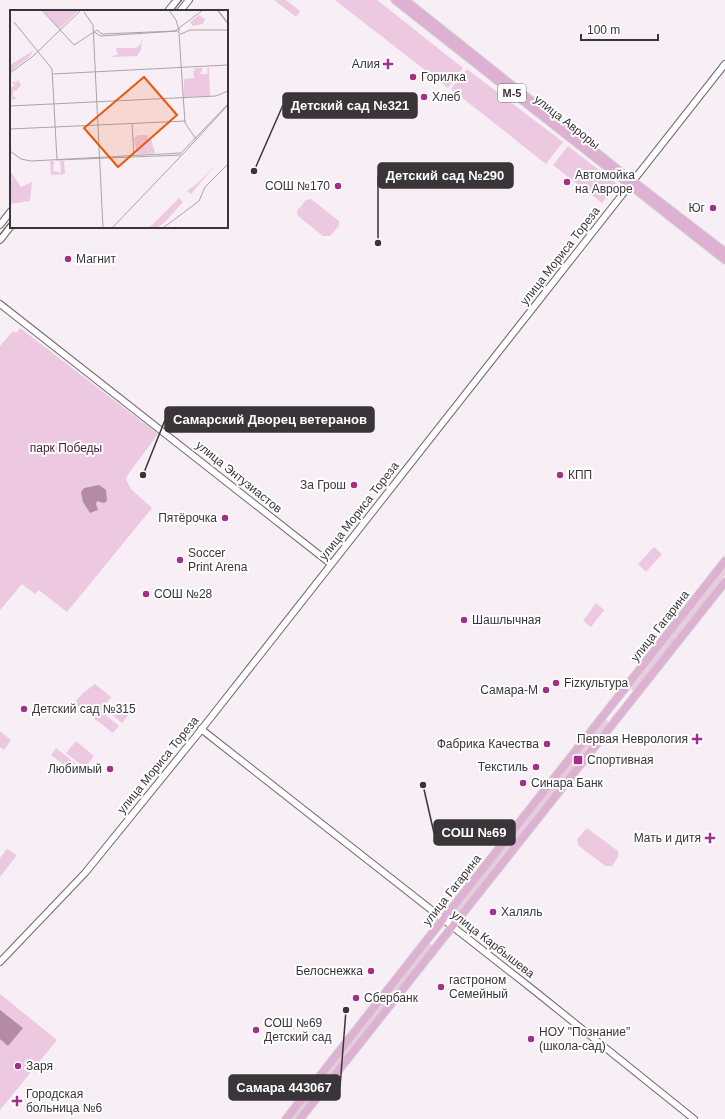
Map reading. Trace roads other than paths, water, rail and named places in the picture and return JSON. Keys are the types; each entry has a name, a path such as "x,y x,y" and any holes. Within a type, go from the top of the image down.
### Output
{"main road":[{"path":"169,10 177,0"},
{"path":"181,10 189,0"},
{"name":"улица Авроры","path":"394,0 631,183 725,252"},
{"name":"улица Авроры","path":"405,0 725,260"},
{"name":"улица Мориса Тореза","path":"0,962 85,873 201,729 725,64"},
{"path":"0,225 10,212"},
{"path":"0,240 10,227"},
{"name":"улица Энтузиастов","path":"0,304 331,564"},
{"name":"улица Гагарина","path":"286,1119 725,561"},
{"name":"улица Гагарина","path":"300,1119 725,582"},
{"path":"610,706 621,714"},
{"name":"улица Карбышева","path":"201,729 452,926 694,1119"},
{"path":"428,938 438,945"}],"tram line":[{"path":"174,10 182,0"},
{"path":"0,235 10,222"}],"place":[{"name":"Алия","path":"388,64"},
{"name":"Горилка","path":"413,77"},
{"name":"Хлеб","path":"424,97"},
{"name":"Детский сад №321","path":"254,171"},
{"name":"Автомойка на Авроре","path":"567,182"},
{"name":"СОШ №170","path":"338,186"},
{"name":"Юг","path":"713,208"},
{"name":"Детский сад №290","path":"378,243"},
{"name":"Магнит","path":"68,259"},
{"name":"Самарский Дворец ветеранов","path":"143,475"},
{"name":"КПП","path":"560,475"},
{"name":"За Грош","path":"354,485"},
{"name":"Пятёрочка","path":"225,518"},
{"name":"Soccer Print Arena","path":"180,560"},
{"name":"СОШ №28","path":"146,594"},
{"name":"Шашлычная","path":"464,620"},
{"name":"Fizкультура","path":"556,683"},
{"name":"Самара-М","path":"546,690"},
{"name":"Детский сад №315","path":"24,709"},
{"name":"Первая Неврология","path":"697,739"},
{"name":"Фабрика Качества","path":"547,744"},
{"name":"Спортивная","path":"578,760"},
{"name":"Текстиль","path":"536,767"},
{"name":"Любимый","path":"110,769"},
{"name":"Синара Банк","path":"523,783"},
{"name":"СОШ №69","path":"423,785"},
{"name":"Мать и дитя","path":"710,838"},
{"name":"Халяль","path":"493,912"},
{"name":"Белоснежка","path":"371,971"},
{"name":"гастроном Семейный","path":"441,987"},
{"name":"Сбербанк","path":"356,998"},
{"name":"Самара 443067","path":"346,1010"},
{"name":"СОШ №69 Детский сад","path":"256,1030"},
{"name":"НОУ \"Познание\" (школа-сад)","path":"531,1039"},
{"name":"Заря","path":"18,1066"},
{"name":"Городская больница №6","path":"17,1101"}],"park label":[{"name":"парк Победы","path":"66,448"}]}
